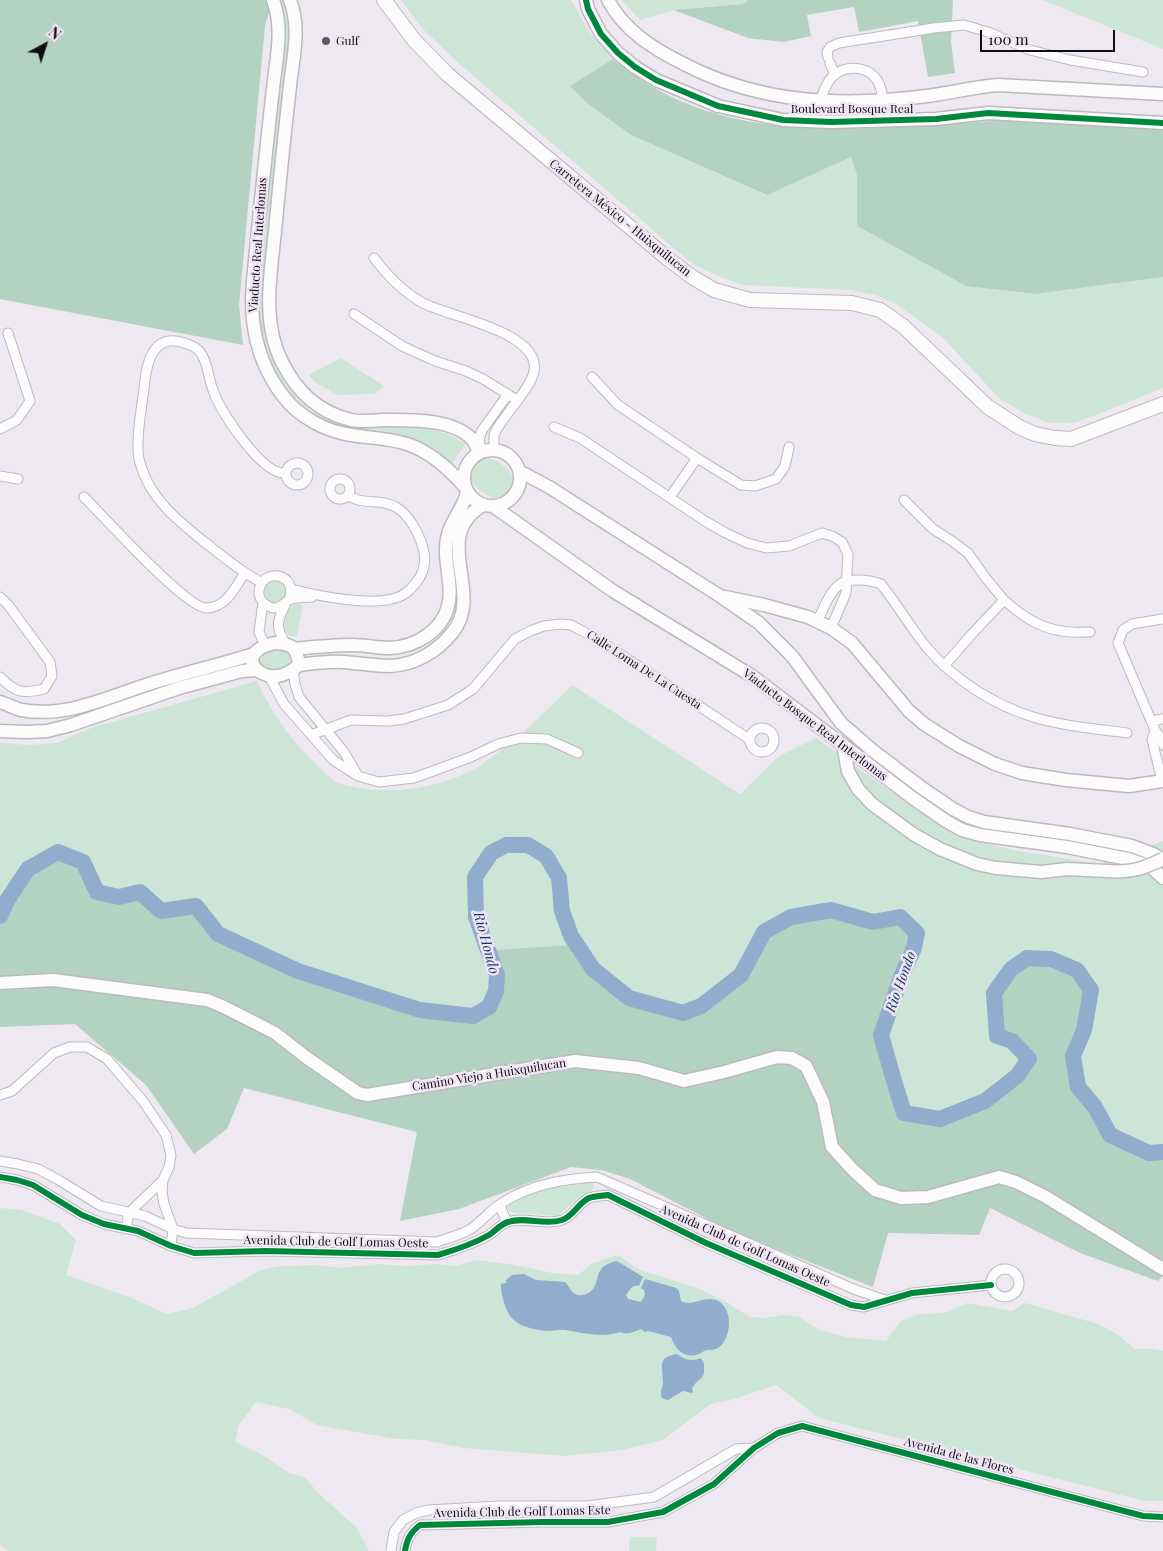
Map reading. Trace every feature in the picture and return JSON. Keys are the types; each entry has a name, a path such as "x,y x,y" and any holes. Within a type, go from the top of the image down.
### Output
{"main road":[{"name":"Viaducto Real Interlomas","path":"272,0 279,19 279,46 266,148 252,302 255,333 265,367 283,396 305,417 320,425 348,435 380,438 408,444 431,456 452,473 466,489"},
{"name":"Viaducto Real Interlomas","path":"290,0 296,18 296,48 282,160 269,303 272,331 281,361 305,396 329,412 353,421 421,420 435,422 468,435 485,451"},
{"name":"Carretera México - Huixquilucan","path":"384,0 414,40 447,74 667,258 692,277 714,290 750,300 852,304 880,310 903,326 988,407 1019,428 1035,434 1071,439 1163,404"},
{"name":"Boulevard Bosque Real","path":"586,0 588,9 601,34 618,53 635,67 656,80 726,108 783,120 831,122 936,119 988,113 1163,124"},
{"name":"Boulevard Bosque Real","path":"608,0 615,13 636,35 658,51 726,83 767,94 820,101 883,100 928,96 998,85 1163,94"},
{"path":"466,489 464,504 448,534 445,563 450,580 448,606 444,618 434,630 421,640 391,648 355,645 290,646 275,643 258,649 254,654 253,664 257,670 269,676 278,676 296,667 330,662 383,666 404,664 430,653 453,632 460,619 464,604 464,589 458,559 458,544 465,522 471,514 488,506 505,503 514,495 520,484 519,471 516,464 502,451 485,451 470,459 464,469 463,480 472,499 488,506"},
{"name":"Viaducto Bosque Real Interlomas","path":"519,471 549,487 759,623 792,656 841,723 879,756 953,809 968,817 984,822 1070,834 1132,846 1163,860"},
{"name":"Viaducto Bosque Real Interlomas","path":"488,506 613,591 752,676 914,799 962,830 980,835 1128,859 1151,867 1163,878"},
{"path":"720,596 764,604 818,620 852,643 909,711 924,724 958,746 995,764 1022,773 1066,780 1129,786 1163,781"},
{"path":"290,646 297,653 296,667"},
{"path":"0,702 20,710 65,711 161,680 211,668 254,654"},
{"path":"0,731 47,731 72,725 188,686 242,671 257,670"},
{"path":"843,745 848,771 858,789 872,804 914,834 940,849 978,864 996,868 1041,872 1067,869 1123,872 1136,870 1163,860"},
{"name":"Camino Viejo a Huixquilucan","path":"0,983 53,980 207,1000 275,1033 307,1058 358,1093 368,1095 575,1061 638,1068 684,1081 724,1072 777,1056 792,1058 806,1066 823,1102 832,1147 853,1170 876,1190 901,1198 928,1197 999,1178 1016,1182 1046,1196 1163,1269"}],"street":[{"path":"835,75 827,52 830,47 839,43 964,25 988,32 1030,50 1070,60 1143,72"},
{"path":"820,101 826,85 835,75 840,71 850,68 860,68 876,78 880,87 886,121"},
{"path":"374,258 392,280 422,302 483,324 515,340 525,347 535,363 534,374 528,385 497,429 485,451"},
{"path":"354,314 402,346 418,354 466,371 517,400"},
{"path":"0,429 17,420 30,400 8,333"},
{"path":"262,583 244,574 185,527 166,509 148,484 139,462 138,442 146,374 150,358 158,345 170,341 184,343 199,350 206,361 217,399 239,435 267,467 280,474 286,473"},
{"path":"592,377 618,405 741,485 755,486 776,479 785,466 789,447"},
{"path":"485,451 479,440 481,432 508,394"},
{"path":"554,427 580,438 614,462 724,532 747,543 766,548 789,546 822,533 842,542 848,554 844,599 831,628"},
{"path":"670,497 697,458"},
{"path":"0,476 18,479"},
{"path":"265,646 259,632 262,602 259,592 262,583 271,576 277,576 287,581 292,589 320,596 358,600 393,598 411,589 417,582 424,567 425,556 423,546 407,516 396,507 386,503 359,500 348,496"},
{"path":"84,497 172,587 205,608 223,604 244,574"},
{"path":"904,500 933,529 952,540 968,553 984,577 1004,600 1020,614 1037,624 1061,632 1090,632"},
{"path":"818,620 836,588 846,581 874,581 881,584 917,635 944,666 991,699 1033,717 1063,724 1127,733"},
{"path":"290,646 279,634 278,625 280,614 292,589"},
{"path":"0,596 50,662 52,676 44,689 26,693 10,686 0,677"},
{"path":"262,602 271,607 281,607 287,602 320,596"},
{"path":"944,666 1004,600"},
{"path":"1163,619 1132,624 1123,630 1118,643 1163,745"},
{"name":"Calle Loma De La Cuesta","path":"311,735 351,720 404,720 448,705 473,689 515,639 544,626 560,624 571,625 599,640 749,739"},
{"path":"296,667 295,684 299,697 344,752 358,776"},
{"path":"269,676 284,704 333,760 358,776 379,782 414,778 471,757 498,744 521,738 547,739 578,753"},
{"path":"1153,725 1163,719"},
{"path":"1153,725 1152,740 1163,781"},
{"path":"0,1095 12,1091 54,1053 70,1047 87,1047 107,1059 143,1101 166,1135 171,1155 169,1167 163,1180 162,1192 164,1204 173,1229 171,1246"},
{"name":"Avenida Club de Golf Lomas Oeste","path":"0,1161 38,1169 101,1206 145,1216 186,1233 437,1242 469,1230 499,1204 540,1185 597,1177 847,1286 885,1300"},
{"path":"597,1177 598,1196"},
{"name":"Avenida Club de Golf Lomas Oeste","path":"0,1178 17,1180 33,1186 82,1215 104,1224 138,1231 171,1246 194,1252 266,1251 438,1255 481,1238 506,1222 518,1220 552,1222 562,1220 569,1217 588,1199 608,1196 706,1243 851,1305 864,1307 885,1300"},
{"path":"126,1228 130,1213 163,1180"},
{"path":"499,1204 506,1222"},
{"path":"885,1300 912,1293 991,1285"},
{"name":"Avenida de las Flores","path":"754,1448 778,1433 802,1426 1143,1516 1163,1517"},
{"name":"Avenida Club de Golf Lomas Este","path":"391,1551 394,1532 403,1520 416,1513 429,1510 498,1506 588,1506 654,1497 736,1449 754,1448"},
{"name":"Avenida Club de Golf Lomas Este","path":"405,1551 406,1540 420,1525 608,1522 663,1512 714,1484 754,1448"}],"green space":[{"path":"0,0 265,0 270,8 265,26 239,305 243,345 0,299"},
{"path":"279,0 283,0 289,20 289,49 275,162 262,305 269,351 283,380 300,402 311,411 350,427 418,426 448,434 466,444 453,464 436,453 336,427 309,414 288,394 271,367 261,335 259,305 272,162 285,49 285,21"},
{"path":"401,0 571,0 592,36 613,59 570,86 588,104 631,135 766,195 851,157 857,175 857,226 966,286 1035,294 1163,277 1163,388 1074,423 1049,423 1026,414 1000,399 942,337 896,304 876,295 850,290 744,285 702,269 689,261 455,60 423,29"},
{"path":"621,0 748,0 743,4 674,10 640,20"},
{"path":"748,0 953,0 951,42 955,73 928,77 918,21 859,32 854,7 807,15 811,36 784,42 748,38 674,10 743,4"},
{"path":"1043,0 1163,0 1163,49"},
{"path":"613,59 657,89 704,110 753,122 804,128 856,129 1019,120 1163,128 1163,277 1035,294 966,286 857,226 857,175 851,157 767,195 631,135 588,104 570,86"},
{"path":"341,358 384,386 374,394 337,395 315,382 309,375"},
{"path":"483,457 495,460 501,464 513,478 511,490 505,496 494,497 486,494 472,482 469,475 469,467 473,461"},
{"path":"275,580 280,581 286,587 286,597 280,603 275,604 270,603 264,597 263,592 264,587 270,581"},
{"path":"296,604 303,605 297,636 291,636 287,634 284,624 287,612"},
{"path":"275,649 287,650 293,655 291,660 285,667 264,670 259,663 260,660 269,651"},
{"path":"257,681 284,728 301,749 334,781 353,787 400,790 431,785 461,776 486,762 516,738 572,685 740,794 779,756 816,738 943,827 959,835 987,844 1100,864 1163,841 1163,1147 1150,1148 1114,1131 1100,1104 1083,1084 1078,1056 1089,1031 1009,1046 1022,1059 1013,1072 982,1096 940,1114 908,1108 887,1036 906,976 919,949 902,912 873,917 856,911 746,955 737,972 698,1001 683,1008 631,993 597,966 582,944 484,952 492,976 491,990 485,1004 472,1011 421,1005 300,967 221,929 198,901 163,905 142,886 119,892 100,887 86,857 25,866 0,903 0,743 29,745 57,743 91,728"},
{"path":"57,846 86,857 101,887 119,892 142,886 163,905 198,901 221,929 300,967 421,1005 472,1011 485,1004 491,990 492,976 484,951 582,944 597,966 631,993 683,1008 698,1001 737,972 760,929 789,912 832,904 873,917 902,912 922,931 919,949 906,976 887,1035 898,1080 908,1108 940,1114 982,1096 1013,1072 1022,1059 1009,1046 992,1040 989,991 1007,965 1026,953 1053,953 1080,966 1096,988 1089,1031 1078,1056 1083,1084 1100,1104 1114,1131 1163,1160 1163,1275 1158,1281 1080,1253 990,1208 979,1235 888,1233 873,1287 733,1232 630,1179 601,1170 571,1167 459,1209 400,1221 417,1132 244,1088 227,1129 194,1154 146,1085 75,1024 0,1027 0,903 25,866"},
{"path":"594,1183 592,1191 578,1198 558,1216 510,1212 507,1208 522,1197 546,1189"},
{"path":"0,1208 21,1210 60,1224 76,1240 66,1275 129,1297 167,1314 193,1308 261,1270 281,1266 317,1265 341,1268 377,1264 406,1266 435,1264 456,1266 477,1260 552,1273 578,1275 593,1263 618,1255 640,1270 697,1288 721,1299 750,1317 765,1318 784,1315 799,1317 820,1330 846,1337 886,1341 900,1322 915,1315 948,1312 967,1303 1012,1311 1025,1303 1098,1324 1117,1334 1135,1349 1163,1351 1163,1501 1145,1501 819,1418 776,1385 734,1399 710,1404 663,1440 622,1450 564,1456 464,1448 424,1440 397,1439 361,1433 317,1425 289,1409 256,1402 239,1425 235,1442 261,1454 289,1473 306,1478 317,1492 357,1528 369,1551 9,1551 0,1545"},
{"path":"630,1537 657,1537 656,1551 629,1551"}],"water":[{"path":"617,1261 643,1277 639,1286 630,1289 626,1295 628,1299 641,1302 645,1295 644,1290 641,1288 645,1279 676,1288 679,1291 681,1301 686,1303 711,1299 721,1303 725,1307 729,1319 726,1339 717,1349 707,1350 691,1356 683,1354 671,1337 648,1331 645,1332 641,1329 628,1333 620,1332 599,1335 563,1330 546,1331 525,1327 515,1321 508,1313 501,1284 506,1283 506,1280 512,1275 524,1274 536,1280 565,1282 574,1293 581,1295 587,1294 594,1288 603,1267"},
{"path":"677,1354 688,1359 700,1358 704,1363 704,1373 694,1385 692,1393 683,1391 668,1400 662,1398 661,1395 663,1382 662,1364 663,1360 670,1355"}],"waterway":[{"name":"Rio Hondo","path":"0,916 8,899 28,869 58,852 83,862 97,892 119,897 140,892 161,911 196,906 218,934 298,971 420,1010 473,1016 489,1007 496,991 497,975 476,917 475,877 491,853 506,845 528,845 546,856 559,878 562,911 571,936 593,969 629,998 683,1013 701,1006 741,975 764,932 791,917 831,910 873,922 900,917 917,933 914,948 902,975 881,1035 904,1113 940,1119 985,1101 1017,1076 1029,1059 1012,1041 997,1036 994,993 1011,969 1027,958 1051,959 1077,970 1091,990 1084,1030 1073,1056 1078,1087 1095,1107 1110,1135 1149,1153 1163,1152"}],"cycle path":[{"path":"586,0 588,9 601,34 618,53 635,67 656,80 718,106 783,120 831,122 936,119 988,113 1163,123"},
{"path":"0,1177 33,1185 82,1215 104,1224 138,1231 171,1246 194,1253 266,1251 438,1255 477,1241 489,1235 500,1226 514,1220 548,1222 562,1220 570,1216 589,1198 608,1195 706,1243 851,1305 864,1307 912,1293 991,1285"},
{"path":"405,1551 410,1536 420,1525 608,1522 663,1512 714,1484 754,1448 778,1433 802,1426 1143,1516 1163,1517"}],"place":[{"name":"Gulf","path":"326,41"}]}
